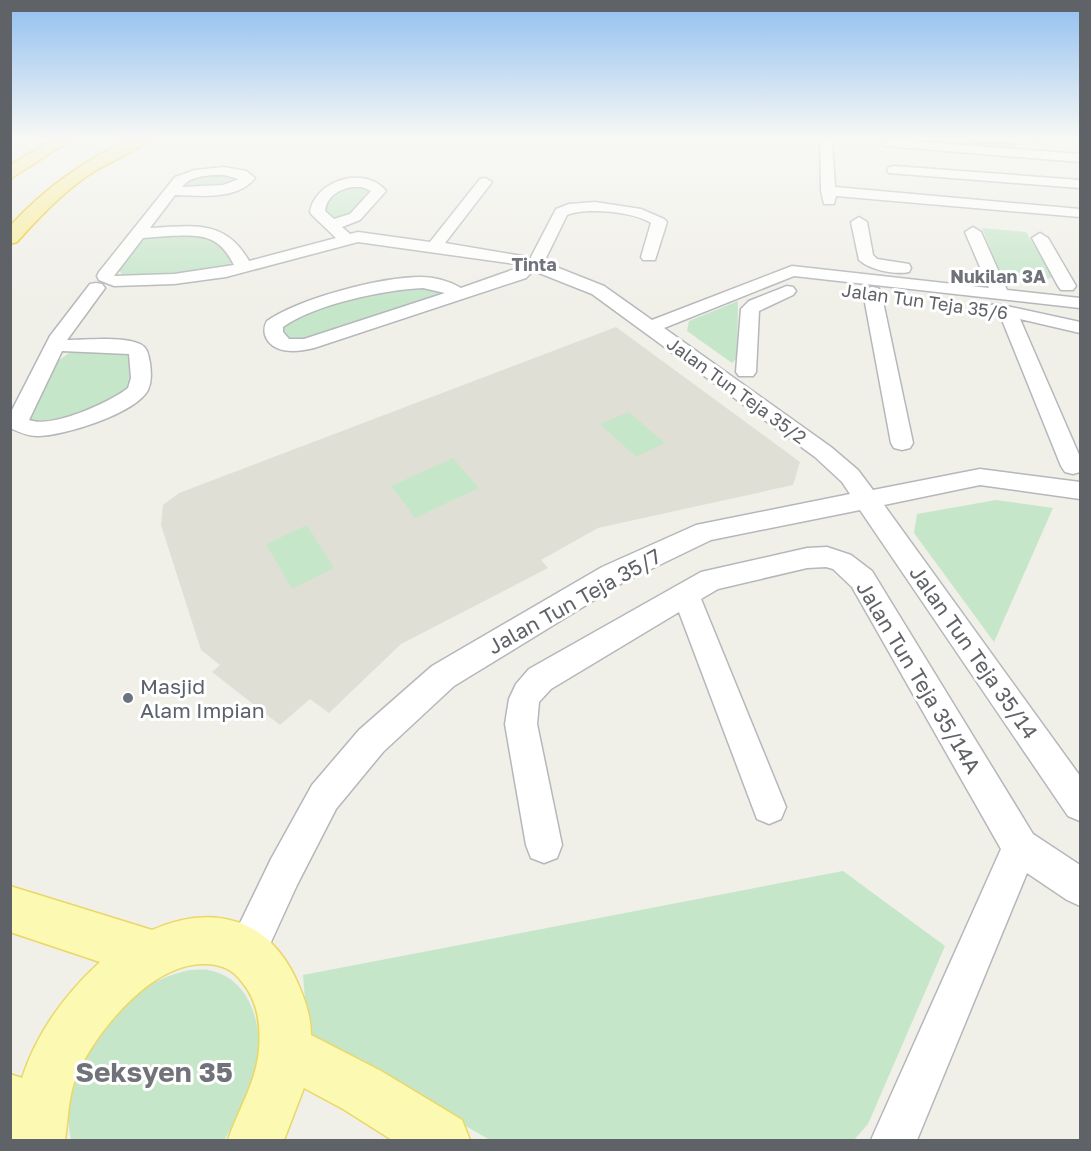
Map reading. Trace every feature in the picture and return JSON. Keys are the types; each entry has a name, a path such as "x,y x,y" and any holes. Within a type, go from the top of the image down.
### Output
{"highway":[{"path":"10,238 54,193"}],"main road":[{"path":"10,909 154,955"},
{"path":"29,1118 42,1099 59,1053 84,1013 114,980 174,945 201,940 224,942 246,952 264,967 277,990 284,1017 285,1050 275,1097 255,1140"},
{"path":"285,1050 362,1090 442,1140"}],"street":[{"path":"54,345 130,346 138,351 141,383 136,392 124,401 91,415 45,428 35,429 17,423 58,336 105,282 170,193"},
{"path":"434,247 477,193"},
{"path":"829,193 829,196 900,197 1080,213"},
{"path":"899,193 900,197"},
{"path":"105,282 200,277 358,237 505,256 524,265 546,266 561,212 564,209 579,206 639,212 655,217 659,222 649,257"},
{"path":"859,222 865,257 872,263 1000,294 1074,287 1040,238"},
{"path":"331,225 346,239"},
{"path":"138,234 188,232 219,236 235,252 244,267"},
{"path":"973,232 1077,478"},
{"path":"460,294 445,287 422,283 392,283 288,315 274,326 273,332 276,340 283,345 307,344 460,294 520,274 524,265"},
{"name":"Jalan Tun Teja 35/2","path":"546,266 558,266 594,282 589,286 650,327 823,452 850,476 867,500"},
{"path":"650,327 792,271 1080,303"},
{"name":"Jalan Tun Teja 35/6","path":"746,372 750,309 803,285 977,304 1000,294 1080,327"},
{"path":"872,292 902,443"},
{"name":"Jalan Tun Teja 35/7","path":"246,952 324,797 370,741 443,676 612,575 705,532 980,477 1077,478"},
{"name":"Jalan Tun Teja 35/14","path":"867,500 1080,804"},
{"name":"Jalan Tun Teja 35/14A","path":"544,845 521,724 521,705 528,689 540,679 711,580 784,563 826,557 842,562 862,579 918,670 1020,847 1080,887"},
{"path":"686,595 769,807"},
{"path":"894,1140 1020,847"}],"shaded area":[{"path":"616,327 800,462 793,485 598,528 541,560 548,568 401,644 329,713 310,699 280,725 212,672 220,665 201,650 161,525 163,505 179,493"}],"green space":[{"path":"335,193 371,193 350,214 336,219 322,211"},
{"path":"982,228 1026,232 1053,277 1047,279 1003,274 999,271"},
{"path":"187,235 208,238 220,244 229,254 232,262 230,266 202,273 125,277 117,269 133,249 146,239"},
{"path":"395,286 436,288 440,291 441,296 298,341 284,339 281,327 289,319"},
{"path":"738,301 737,358 732,363 687,331 689,321"},
{"path":"73,350 125,351 129,356 132,387 117,400 47,423 33,422 29,419 54,364"},
{"path":"629,412 665,443 636,457 600,424"},
{"path":"453,458 479,488 415,518 391,486"},
{"path":"996,500 1053,508 994,642 914,533 917,514"},
{"path":"307,525 334,568 292,589 266,544"},
{"path":"843,871 945,946 868,1124 854,1140 490,1140 308,1035 303,975"},
{"path":"190,970 208,970 236,983 252,1008 259,1038 257,1068 251,1087 244,1106 224,1140 71,1140 69,1122 76,1082 84,1062 105,1025 132,997 145,988 166,977"}],"place":[{"name":"Masjid Alam Impian","path":"128,698"}],"district":[{"name":"Tinta","path":"534,264"},
{"name":"Nukilan 3A","path":"998,276"},
{"name":"Seksyen 35","path":"154,1071"}]}
